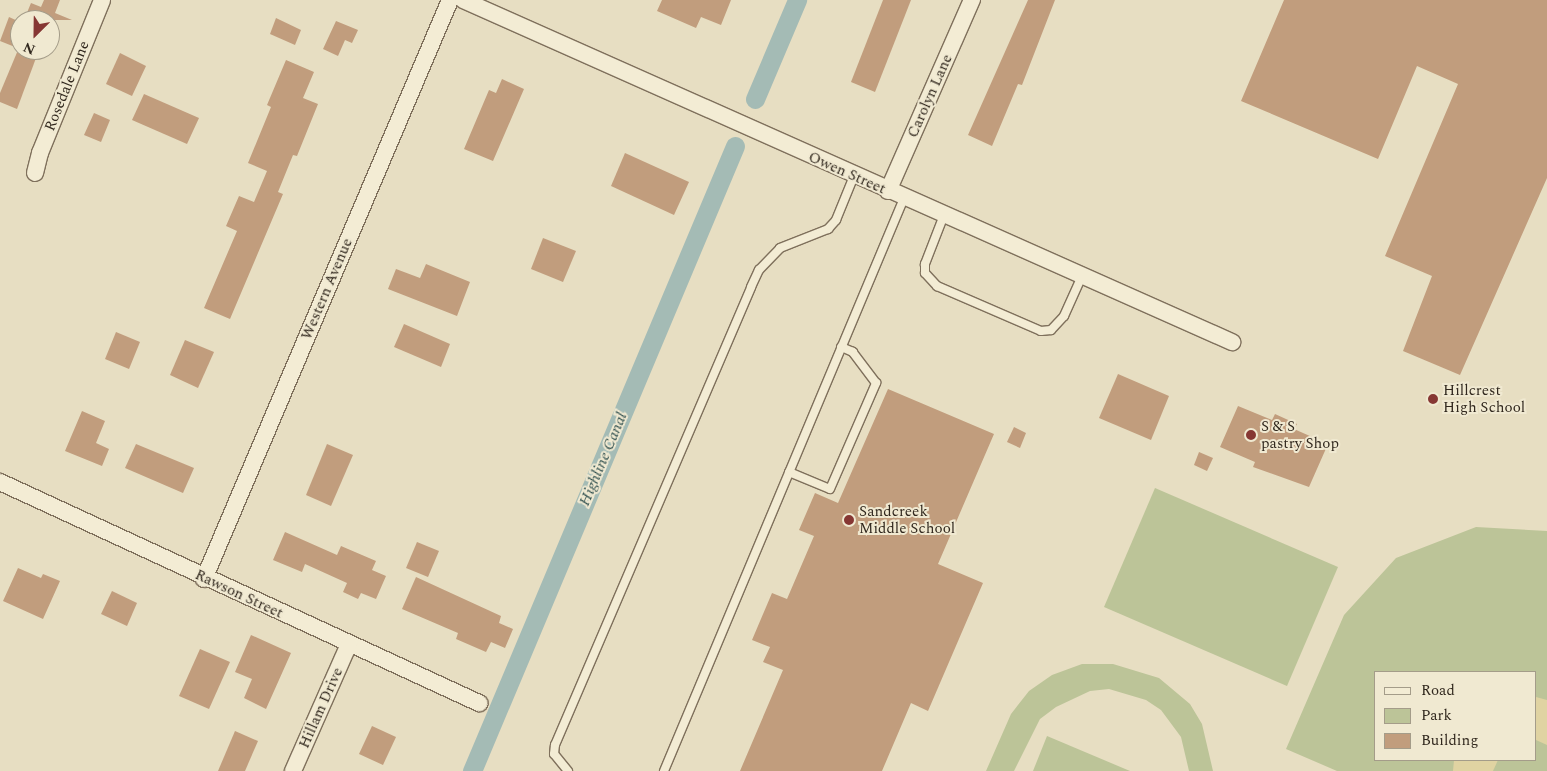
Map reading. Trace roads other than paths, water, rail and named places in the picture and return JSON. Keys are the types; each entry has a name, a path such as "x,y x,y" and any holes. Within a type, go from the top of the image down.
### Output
{"street":[{"name":"Rosedale Lane","path":"35,173 40,154 102,0"},
{"name":"Western Avenue","path":"204,579 450,0"},
{"name":"Owen Street","path":"463,0 854,176 1232,342"},
{"name":"Carolyn Lane","path":"888,191 972,0"},
{"name":"Rawson Street","path":"0,482 204,579 479,703"},
{"name":"Hillam Drive","path":"294,771 349,644"}],"lane":[{"path":"568,771 554,754 555,745 759,270 780,248 828,229 836,220 854,176"},
{"path":"664,771 904,198"},
{"path":"944,215 924,264 925,273 937,286 1041,331 1051,330 1064,316 1082,276"},
{"path":"789,472 830,489 876,383 853,352 841,347"}],"waterway":[{"name":"Highline Canal","path":"755,99 797,0"},
{"name":"Highline Canal","path":"472,771 735,146"}],"place":[{"name":"Hillcrest High School","path":"1433,399"},
{"name":"S & S pastry Shop","path":"1251,435"},
{"name":"Sandcreek Middle School","path":"849,520"}]}
